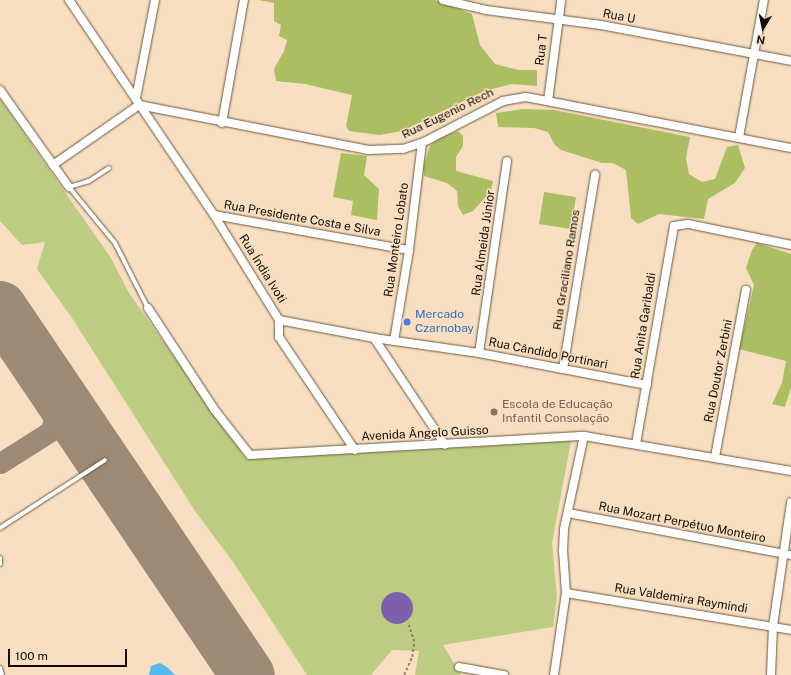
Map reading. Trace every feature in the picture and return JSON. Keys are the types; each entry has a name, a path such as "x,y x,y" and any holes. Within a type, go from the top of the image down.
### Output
{"street":[{"name":"Rua Índia Ivoti","path":"69,0 214,215 279,320 280,337 355,450"},
{"path":"53,165 137,101 155,0"},
{"path":"222,123 244,0"},
{"name":"Rua U","path":"443,0 486,10 601,25 791,61"},
{"path":"738,137 755,55 764,0"},
{"name":"Rua T","path":"548,101 561,2"},
{"path":"0,90 69,187"},
{"name":"Rua Eugenio Rech","path":"137,101 222,123 369,150 403,149 422,143 503,101 526,97 791,148"},
{"name":"Rua Monteiro Lobato","path":"394,341 409,250 422,143"},
{"name":"Rua Almeida Júnior","path":"479,353 508,160"},
{"name":"Rua Graciliano Ramos","path":"563,369 595,175"},
{"name":"Rua Presidente Costa e Silva","path":"214,215 409,250"},
{"name":"Rua Anita Garibaldi","path":"636,444 674,226 688,224 791,245"},
{"name":"Rua Doutor Zerbini","path":"715,457 746,290"},
{"name":"Avenida Ângelo Guisso","path":"148,308 214,409 250,454 355,450 584,436 791,471"},
{"name":"Rua Cândido Portinari","path":"279,320 374,338 479,353 646,385"},
{"path":"374,338 445,445"},
{"path":"554,675 566,593 563,550 568,513 584,436"},
{"path":"772,675 773,626 787,555 791,502"},
{"name":"Rua Mozart Perpétuo Monteiro","path":"568,513 787,555"},
{"name":"Rua Valdemira Raymindi","path":"566,593 791,630"},
{"path":"459,667 504,675"}],"lane":[{"path":"110,168 89,181 69,187 115,243 148,308"},
{"path":"0,528 104,460"},
{"path":"0,558 0,564"},
{"path":"0,668 2,675"}],"path":[{"path":"404,675 412,656 414,642 408,623"}],"green space":[{"path":"259,0 435,0 472,14 480,45 495,64 519,70 537,70 537,86 512,84 484,91 402,131 379,135 349,131 346,126 352,95 305,84 276,81 274,69 284,51 287,40 279,36 281,25 274,21 274,3"},
{"path":"0,99 111,258 129,293 246,459 571,441 552,543 557,596 553,627 443,645 461,675 415,675 419,651 392,650 371,675 307,675 233,562 195,511 72,318 37,269 45,242 22,245 0,221"},
{"path":"523,109 554,110 690,137 686,158 689,174 702,182 715,179 727,147 738,145 745,168 735,183 708,199 704,219 659,214 638,224 631,218 626,170 613,163 602,163 561,150 555,145 548,132 534,128 498,127 496,113"},
{"path":"458,131 463,136 463,146 456,157 456,171 493,181 491,191 473,211 463,215 458,206 457,191 447,183 424,176 423,167 430,146 437,139"},
{"path":"341,153 367,156 364,175 379,189 377,220 351,215 353,201 333,197"},
{"path":"544,192 576,197 571,229 539,224"},
{"path":"757,243 791,254 791,387 785,407 772,404 782,383 786,361 739,349 754,285 746,268 752,250"}],"water":[{"path":"160,663 167,667 175,675 149,675 151,666"}],"building":[{"path":"394,592 400,592 409,596 413,608 409,620 400,624 394,624 385,620 381,611 381,605 385,596"}],"taxiway":[{"path":"50,431 59,409 55,389"},
{"path":"0,463 54,429 71,429 90,439"}],"runway":[{"path":"0,308 248,675"}],"place":[{"name":"Mercado Czarnobay","path":"407,322"},
{"name":"Escola de Educação Infantil Consolação","path":"494,412"}]}
